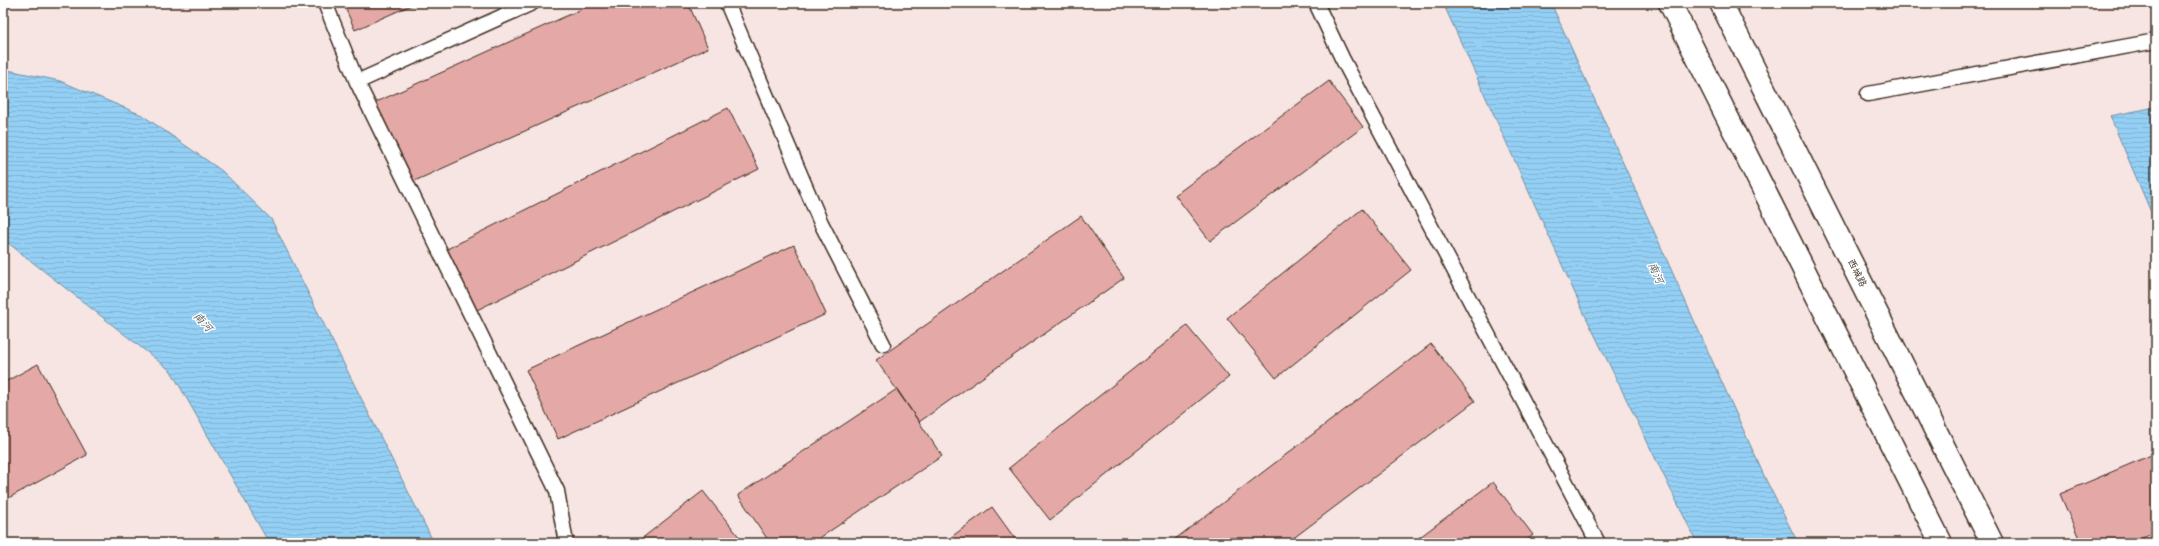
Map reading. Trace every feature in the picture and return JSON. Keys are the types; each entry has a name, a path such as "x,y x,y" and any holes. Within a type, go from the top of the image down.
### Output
{"main road":[{"path":"1670,3 1941,543"},
{"name":"西城路","path":"1722,3 1992,543"}],"lane":[{"path":"325,3 358,82 557,491 566,543"},
{"path":"358,82 532,3"},
{"path":"727,3 821,223 883,344"},
{"path":"1316,3 1346,65 1598,543"},
{"path":"1868,94 2156,40"}],"water":[{"name":"南河","path":"1443,3 1551,3 1766,480 1798,543 1697,543 1583,311"},
{"name":"南河","path":"3,69 60,81 142,115 222,171 271,219 434,543 269,543 171,371 3,239"},
{"path":"2156,107 2156,224 2110,116"}],"building":[{"path":"343,3 416,3 355,30"},
{"path":"595,3 688,3 708,48 408,184 372,104"},
{"path":"1329,81 1363,127 1210,241 1175,195"},
{"path":"728,108 759,169 475,311 445,250"},
{"path":"1362,209 1411,270 1276,378 1227,318"},
{"path":"1081,216 1124,278 919,422 876,360"},
{"path":"794,245 826,314 558,439 526,370"},
{"path":"1187,326 1229,377 1050,520 1009,468"},
{"path":"1431,344 1475,401 1287,543 1170,543"},
{"path":"38,364 87,455 3,501 3,383"},
{"path":"897,389 942,456 812,543 770,543 738,495"},
{"path":"2156,453 2156,532 2131,543 2081,543 2060,494"},
{"path":"1493,482 1533,535 1523,543 1412,543"},
{"path":"703,491 744,543 636,543"},
{"path":"992,507 1018,543 943,543"}]}
